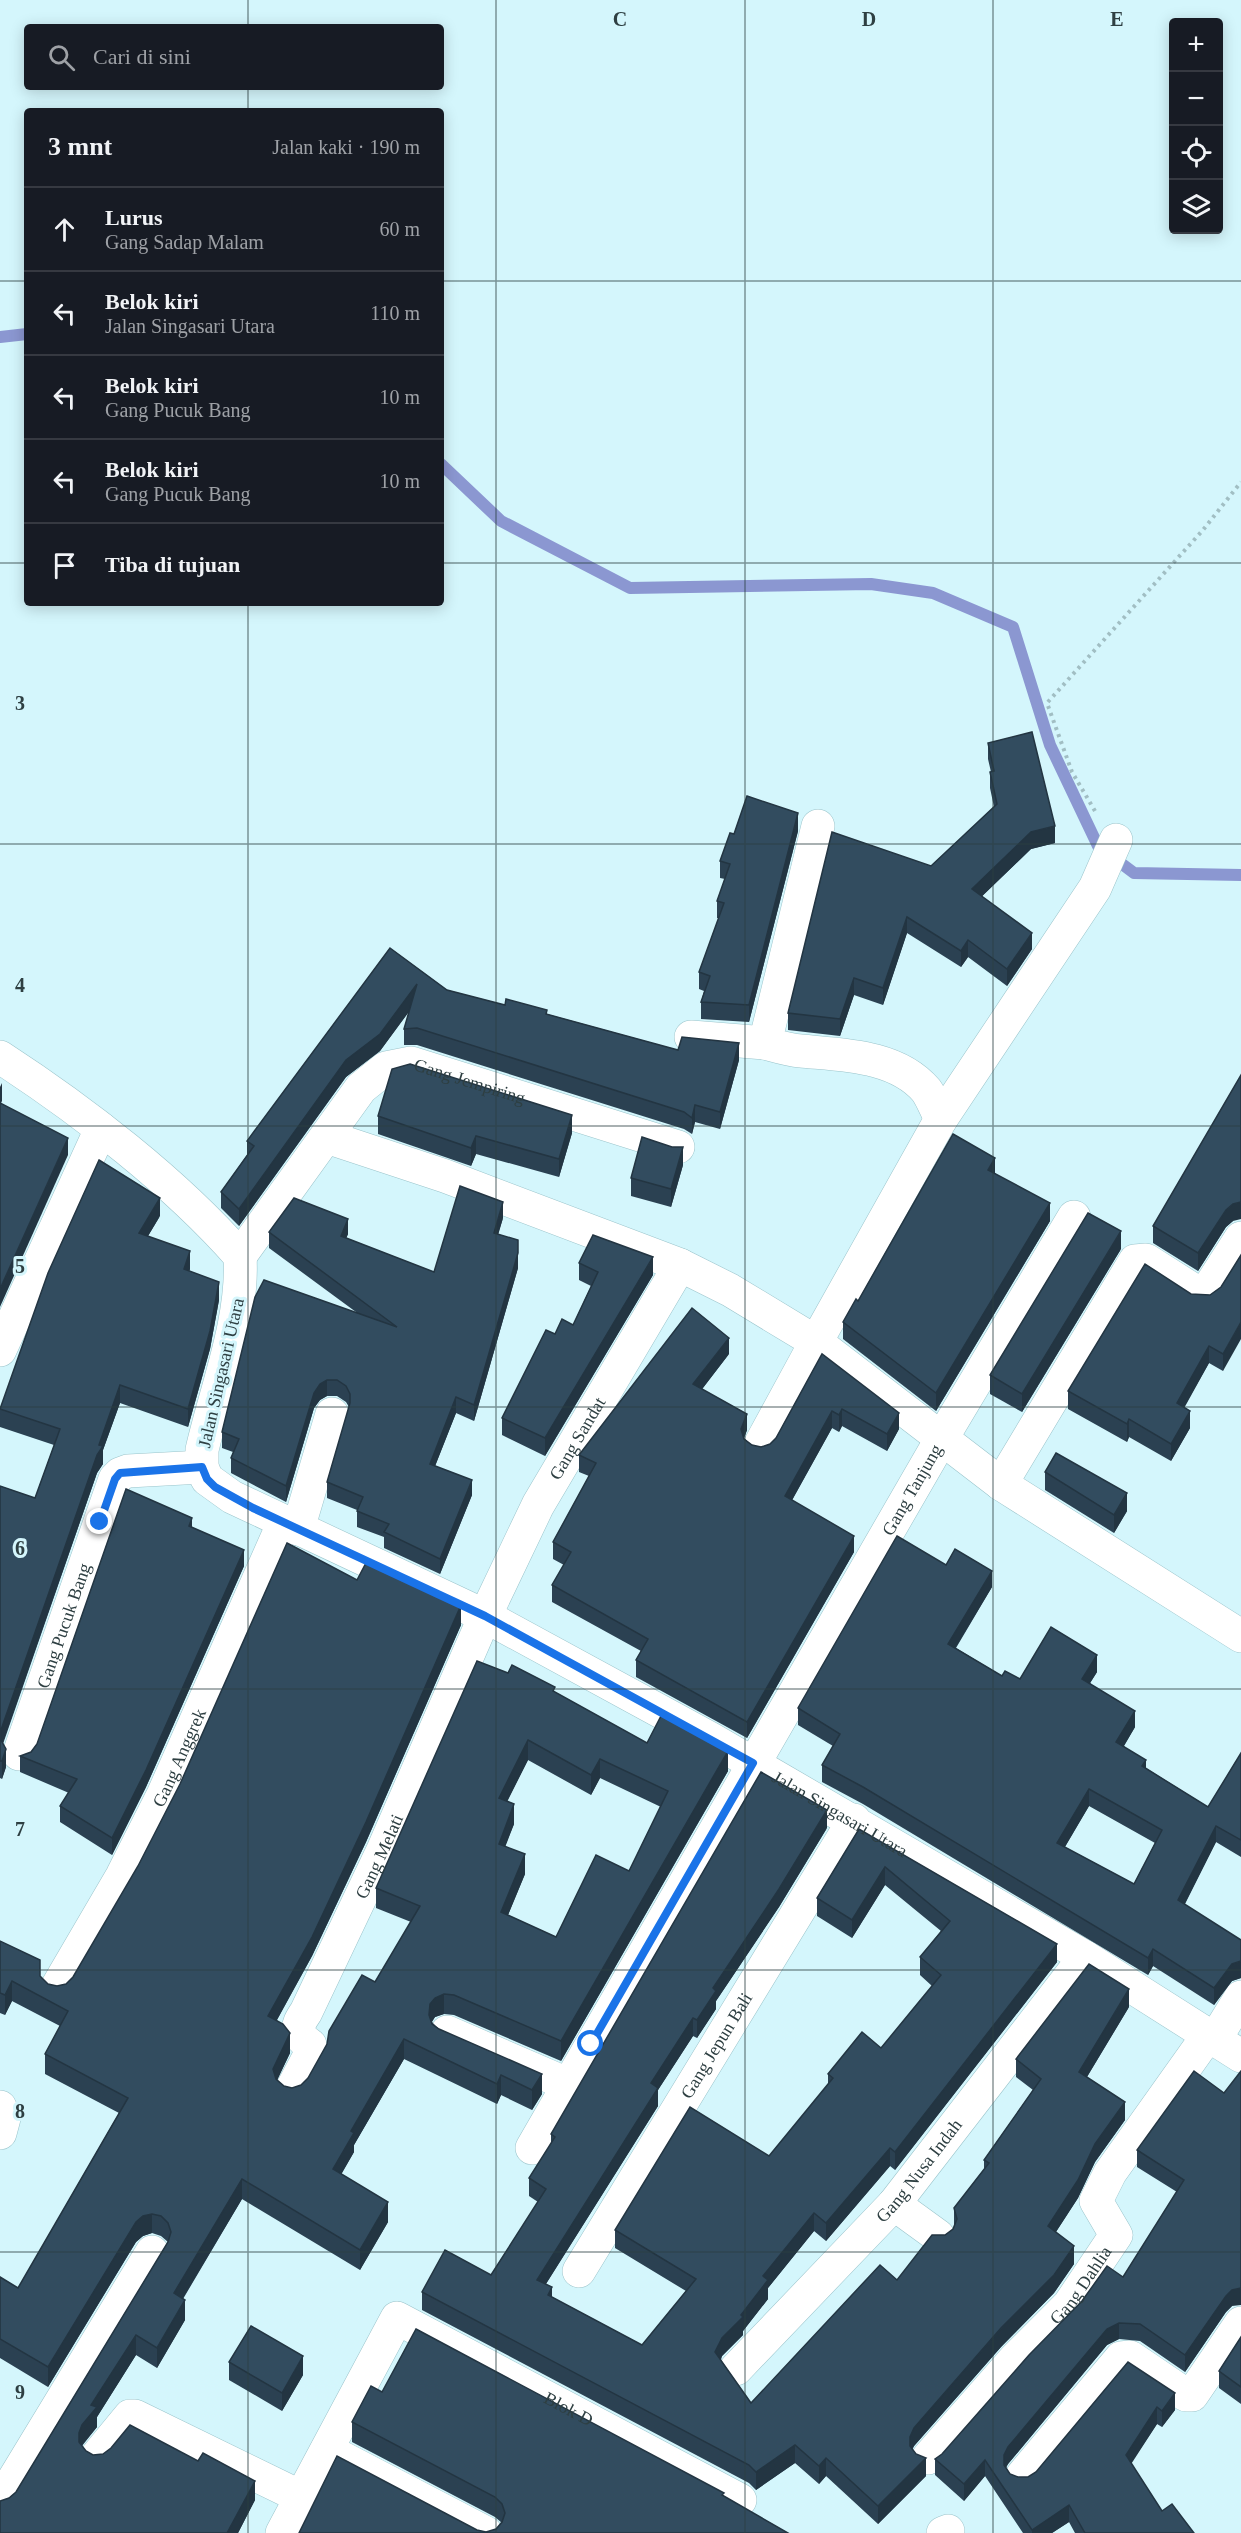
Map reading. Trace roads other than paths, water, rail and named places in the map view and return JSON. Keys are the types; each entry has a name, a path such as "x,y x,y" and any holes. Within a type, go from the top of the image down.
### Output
{"street":[{"path":"765,1043 818,826"},
{"path":"760,1445 941,1119 1095,888 1116,840"},
{"path":"691,1037 765,1043 799,1051 831,1052 892,1067 911,1077 926,1090 941,1119"},
{"path":"0,1057 101,1129 205,1220 240,1256"},
{"name":"Gang Jempiring","path":"240,1256 362,1088 377,1072 411,1063 678,1147"},
{"path":"0,1350 101,1129"},
{"path":"327,1137 445,1176 680,1265 730,1290 816,1342 1001,1484 1241,1636"},
{"name":"Gang Tanjung","path":"532,2148 942,1438 1074,1217"},
{"path":"1001,1484 1135,1261 1146,1260 1201,1295 1205,1294 1241,1238"},
{"name":"Jalan Singasari Utara","path":"240,1256 242,1283 202,1450 202,1467 207,1479 215,1487 485,1616 753,1763 1085,1957 1222,2043"},
{"name":"Gang Sandat","path":"485,1616 538,1505 680,1265"},
{"name":"Gang Anggrek","path":"57,1986 122,1876 163,1795 291,1525 332,1414"},
{"name":"Gang Pucuk Bang","path":"19,1754 115,1479 120,1473 128,1471 202,1467"},
{"name":"Gang Melati","path":"292,2090 310,2055 310,2045 299,2037 296,2030 299,2022 306,2012 383,1850 485,1616"},
{"name":"Gang Jepun Bali","path":"579,2271 854,1820"},
{"name":"Gang Nusa Indah","path":"736,2369 894,2204 1085,1957"},
{"path":"1222,2043 1241,1997"},
{"path":"447,2032 567,2084"},
{"name":"Gang Dahlia","path":"928,2458 1015,2359 1069,2305 1116,2235 1095,2201 1110,2173 1222,2043"},
{"path":"0,2107 4,2118 0,2133"},
{"path":"894,2204 938,2236"},
{"path":"0,2502 152,2252"},
{"name":"Blok D","path":"327,2450 397,2318 740,2500"},
{"path":"1022,2476 1121,2358 1130,2357 1186,2396 1192,2395 1241,2323"},
{"path":"96,2456 130,2416 135,2416 301,2498"},
{"path":"282,2533 327,2450 486,2533"}],"waterway":[{"path":"0,337 24,334"},
{"path":"444,467 501,521 630,588 871,584 933,593 1013,627 1050,745 1098,846 1134,873 1241,875"}]}
